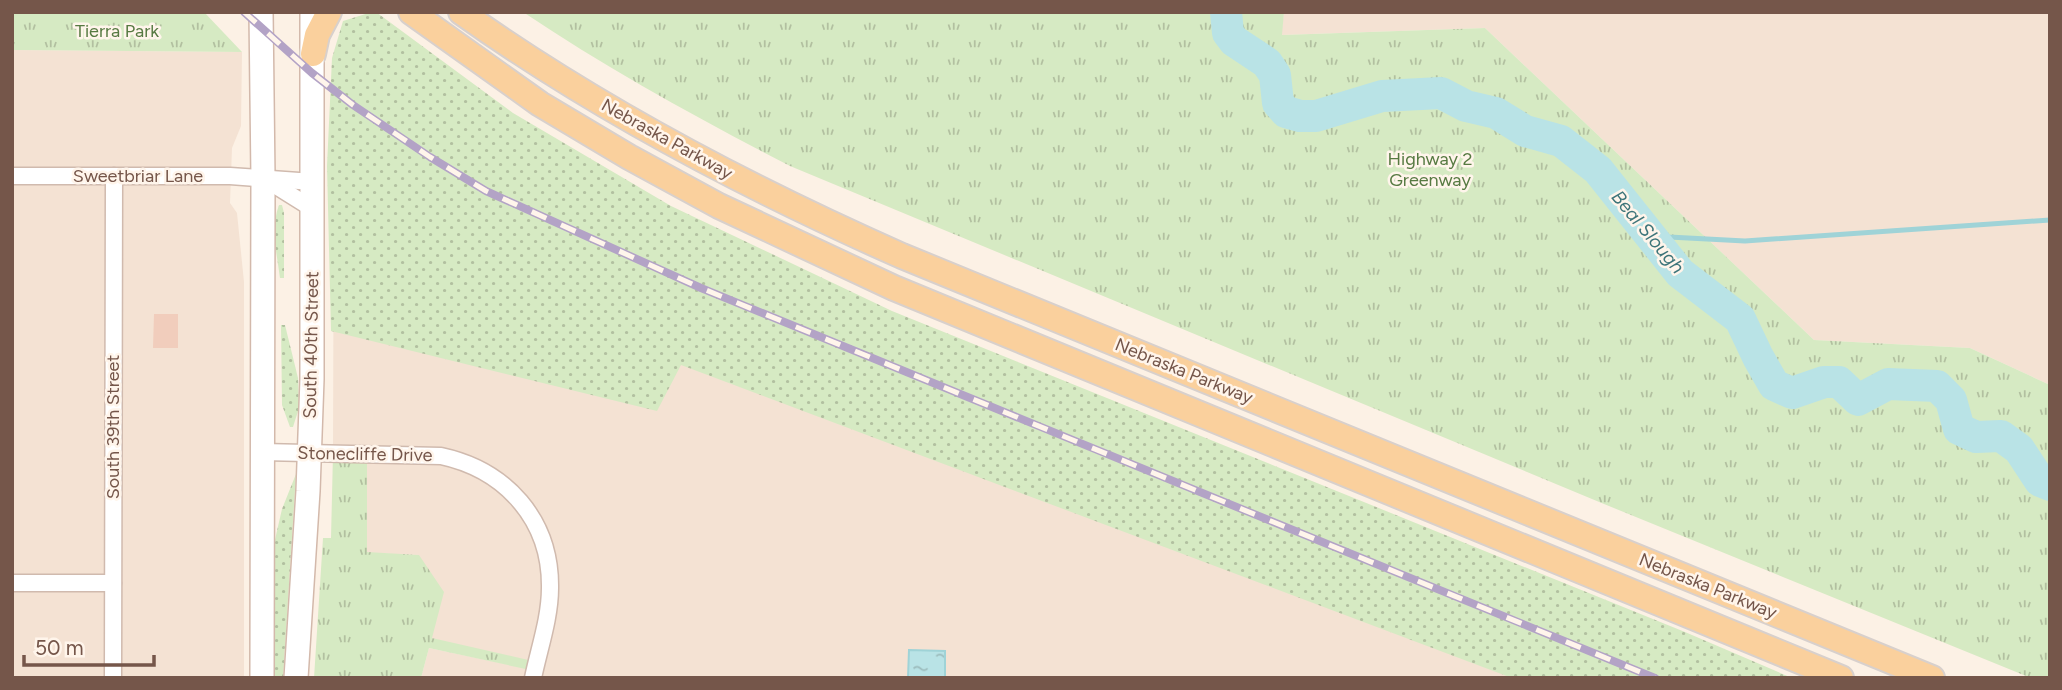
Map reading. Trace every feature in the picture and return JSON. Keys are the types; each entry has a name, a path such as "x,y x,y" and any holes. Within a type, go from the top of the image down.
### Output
{"main road":[{"path":"261,12 262,678"},
{"name":"South 40th Street","path":"296,678 312,379 312,12"},
{"path":"313,54 317,35 329,12"},
{"name":"Nebraska Parkway","path":"461,12 514,50 670,143 835,226 902,256 1932,678"},
{"name":"Nebraska Parkway","path":"411,13 540,104 629,157 719,206 894,288 1841,678"}],"street":[{"name":"Sweetbriar Lane","path":"12,176 230,176 313,182"},
{"name":"South 39th Street","path":"113,678 114,176"},
{"name":"Sweetbriar Lane","path":"263,178 313,209"},
{"name":"Stonecliffe Drive","path":"262,452 440,456 459,460 497,479 527,510 538,529 550,569 547,613 533,678"},
{"path":"12,583 113,583"}],"shaded area":[{"path":"1284,12 2050,12 2050,385 1970,348 1814,340 1485,28 1281,35"},
{"path":"12,50 242,52 241,126 232,148 230,203 237,213 244,282 244,678 12,678"},
{"path":"334,137 1555,678 421,678 429,648 534,670 432,638 419,555 367,553 367,454 333,453"}],"green space":[{"name":"Tierra Park","path":"12,12 204,12 242,52 12,50"},
{"path":"376,12 513,113 671,206 892,311 1685,632 1792,678 1512,678 681,365 657,411 331,331 327,166 332,58 343,21"},
{"name":"Highway 2 Greenway","path":"523,12 1284,12 1282,35 1485,28 1814,340 1970,348 2050,385 2050,678 2031,678 790,166 654,93"},
{"path":"279,205 282,205 284,213 284,278 280,278 275,242"},
{"path":"281,325 285,325 298,378 299,408 293,427 290,427 282,405"},
{"path":"333,453 367,454 367,552 419,555 444,592 432,638 537,662 535,671 429,648 421,678 314,678 323,538 331,538"},
{"path":"296,474 283,678 273,678 274,544 282,509"}],"water":[{"path":"909,650 945,651 945,678 908,678"}],"building":[{"path":"154,314 178,314 178,348 153,348"}],"waterway":[{"name":"Beal Slough","path":"1226,12 1228,33 1234,41 1267,63 1275,75 1278,103 1286,112 1300,116 1316,116 1382,96 1441,93 1466,106 1496,113 1525,131 1561,141 1598,170 1680,273 1740,319 1774,385 1792,393 1824,382 1839,382 1858,400 1888,384 1937,386 1951,400 1959,429 1976,437 2001,436 2019,449 2040,481 2050,485"},
{"path":"1649,234 1745,241 2050,220"}],"railway":[{"path":"244,12 312,73 353,105 486,191 701,288 1655,678"}]}
